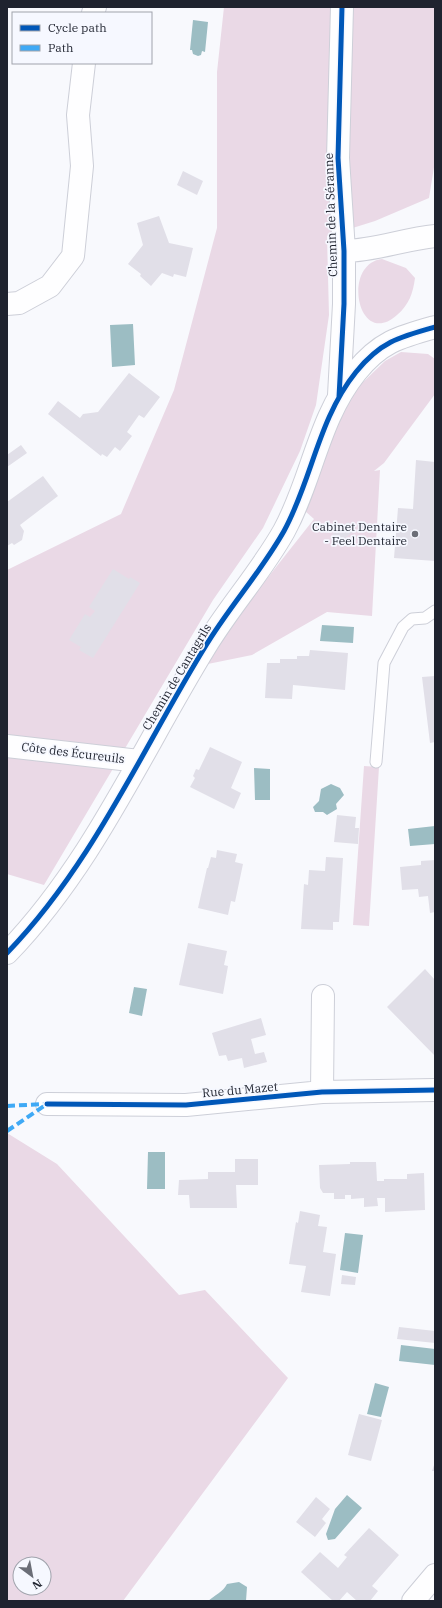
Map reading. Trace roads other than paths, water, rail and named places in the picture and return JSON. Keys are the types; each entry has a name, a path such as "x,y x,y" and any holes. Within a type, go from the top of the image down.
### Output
{"street":[{"name":"Chemin de la Séranne","path":"342,7 338,158 344,251 342,350"},
{"path":"7,304 18,304 50,286 73,256 82,166 78,115 84,64"},
{"path":"344,251 357,251 414,238 435,236"},
{"path":"339,397 355,373 373,353 396,338 435,327"},
{"name":"Chemin de Cantagrils","path":"7,953 41,916 75,870 108,818 206,645 268,557 284,530 297,501 323,430 339,397 342,350"},
{"name":"Côte des Écureuils","path":"7,746 139,761"},
{"path":"322,1092 323,996"},
{"name":"Rue du Mazet","path":"47,1104 186,1105 322,1092 435,1090"},
{"path":"413,1601 435,1575"}],"lane":[{"path":"376,762 384,663 404,627 412,619 425,618 435,611"}],"water":[{"path":"193,20 208,22 205,52 202,51 201,55 198,56 193,54 192,50 190,50"},
{"path":"133,324 135,365 112,367 110,325"},
{"path":"322,625 354,627 353,643 320,641"},
{"path":"254,768 270,769 270,800 255,800"},
{"path":"331,784 340,788 344,795 336,804 337,809 327,815 323,812 315,812 313,807 319,801 321,789"},
{"path":"435,826 435,844 410,846 408,829"},
{"path":"134,987 147,989 142,1016 129,1013"},
{"path":"148,1152 165,1152 165,1189 147,1189"},
{"path":"345,1233 363,1235 358,1273 340,1270"},
{"path":"401,1345 435,1349 435,1365 399,1361"},
{"path":"375,1383 389,1387 381,1417 367,1414"},
{"path":"347,1495 362,1508 335,1539 328,1540 326,1534 335,1509"},
{"path":"239,1582 247,1587 246,1601 208,1601 221,1591 227,1584"}],"place":[{"name":"Cabinet Dentaire - Feel Dentaire","path":"415,534"}]}
